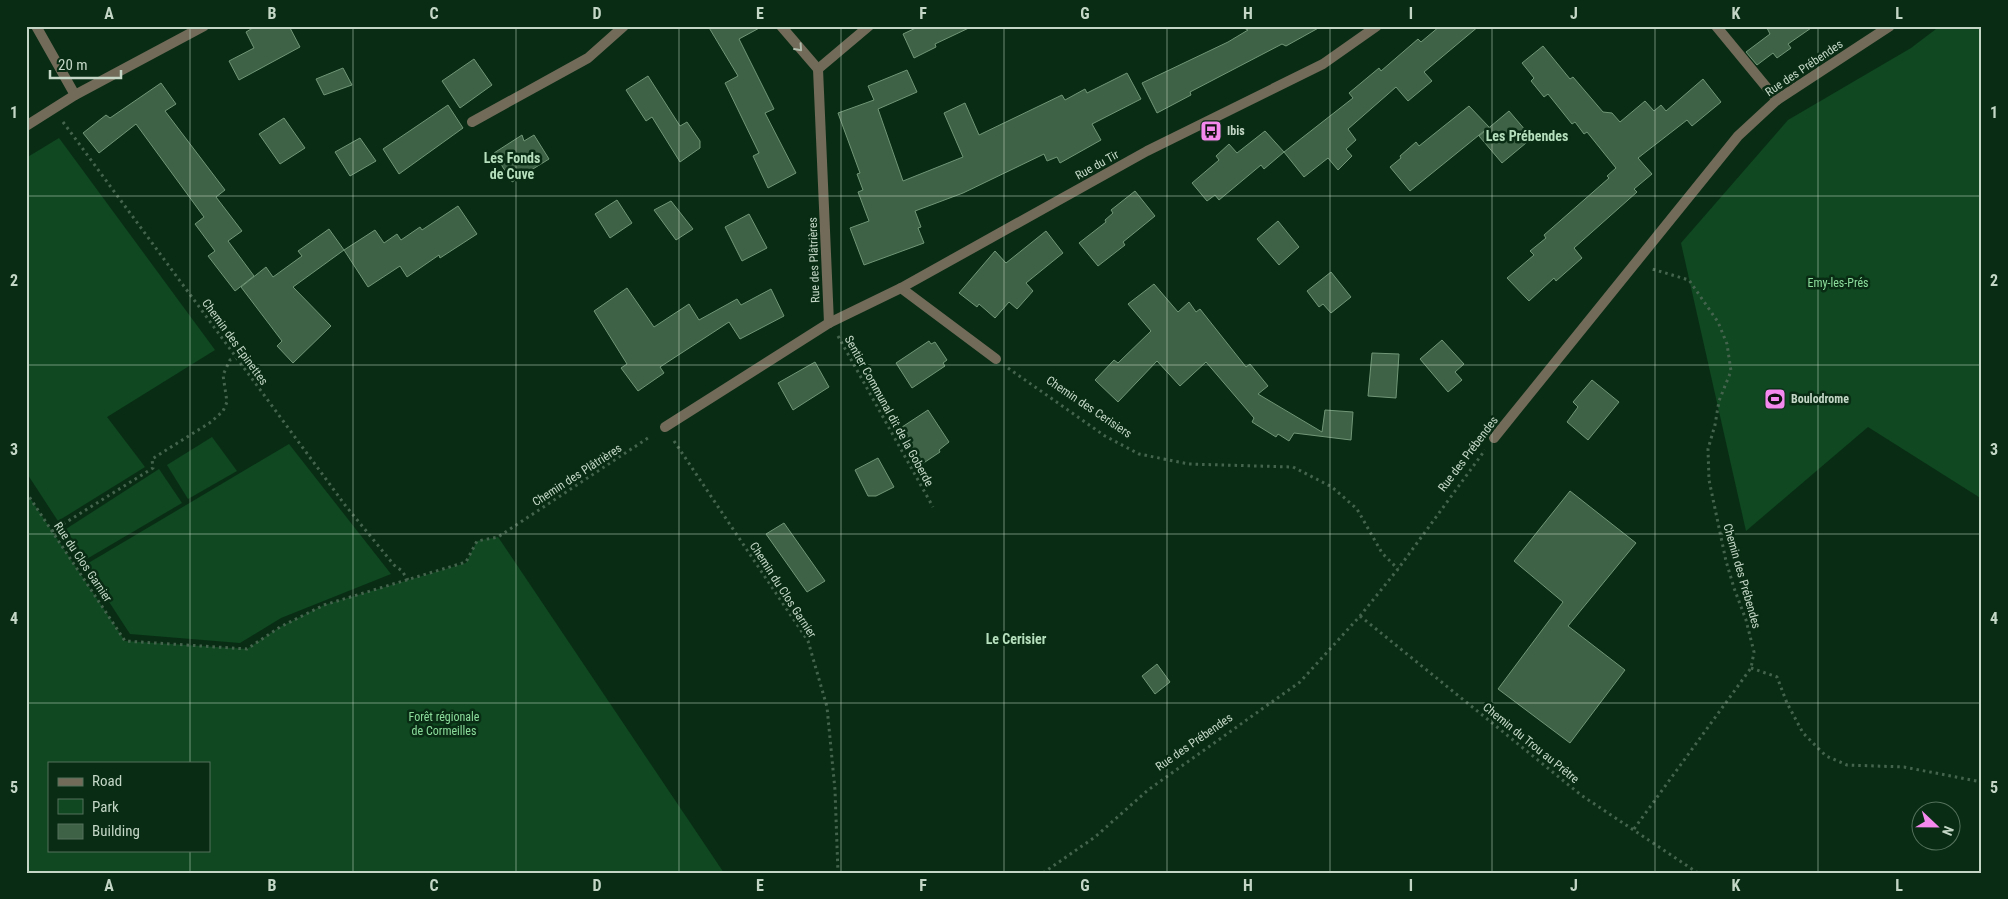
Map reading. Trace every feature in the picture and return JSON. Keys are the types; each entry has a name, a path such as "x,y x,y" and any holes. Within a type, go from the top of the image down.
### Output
{"street":[{"path":"36,26 75,96"},
{"path":"26,126 75,96 204,26"},
{"path":"472,122 588,58 624,26"},
{"path":"781,26 818,69 869,26"},
{"name":"Rue du Tir","path":"829,323 901,288 1147,151 1322,64 1377,26"},
{"path":"1716,26 1777,100"},
{"name":"Rue des Prébendes","path":"1494,438 1738,136 1777,100 1890,26"},
{"name":"Rue des Plâtrières","path":"818,69 829,323"},
{"path":"901,288 996,359"},
{"path":"665,427 829,323"}],"path":[{"name":"Chemin des Epinettes","path":"53,109 345,505 408,580"},
{"name":"Chemin des Prébendes","path":"1632,266 1663,271 1689,280 1718,322 1727,344 1731,371 1719,401 1708,449 1709,480 1726,561 1746,620 1754,652 1751,668"},
{"name":"Sentier Communal dit de la Goberde","path":"829,323 933,508"},
{"path":"52,531 153,468 152,459 211,422 223,411 227,402 223,375 230,360 235,358"},
{"name":"Chemin des Cerisiers","path":"996,359 1106,436 1139,454 1189,464 1293,467 1332,487 1357,508 1382,553 1398,569"},
{"name":"Chemin des Plâtrières","path":"408,580 466,562 476,541 498,537 665,427"},
{"name":"Chemin du Clos Garnier","path":"665,427 808,641 827,707 835,790 838,873"},
{"name":"Rue des Prébendes","path":"1043,873 1095,837 1148,790 1300,682 1360,616 1398,569 1494,438"},
{"name":"Rue du Clos Garnier","path":"26,492 125,641 247,649 280,627 324,605 408,580"},
{"name":"Chemin du Trou au Prêtre","path":"1360,616 1581,795 1698,873"},
{"path":"1634,830 1751,668 1777,677 1787,703 1803,734 1826,756 1847,765 1904,767 1982,782"}],"green space":[{"name":"Emy-les-Prés","path":"1940,26 1982,26 1982,499 1868,427 1746,531 1681,243 1788,120 1911,48"},
{"path":"59,138 215,350 107,417 145,467 58,521 26,472 26,158"},
{"path":"212,437 237,471 188,499 167,465"},
{"path":"289,444 391,574 281,618 240,643 130,634 85,565"},
{"path":"159,469 182,503 85,560 66,529"},
{"name":"Forêt régionale de Cormeilles","path":"26,492 125,641 247,649 280,627 324,605 466,563 477,541 498,537 724,873 26,873"}],"building":[{"path":"256,26 289,26 300,47 239,80 229,61 254,48 246,32"},
{"path":"708,26 763,26 739,39 774,109 765,113 796,173 768,188 753,156 759,153 725,83 738,76"},
{"path":"920,26 973,26 935,44 936,47 914,58 903,34"},
{"path":"1240,26 1322,26 1286,46 1282,44 1190,92 1191,95 1157,113 1142,83 1228,42 1248,30"},
{"path":"1440,26 1479,26 1424,72 1432,81 1408,101 1396,87 1348,129 1356,140 1346,149 1352,156 1338,170 1328,158 1304,177 1284,152 1353,98 1349,93 1379,68 1381,71 1418,39 1421,42"},
{"path":"1766,26 1814,26 1788,44 1791,48 1777,58 1773,53 1757,65 1746,52 1770,34"},
{"path":"1543,46 1570,79 1573,77 1603,112 1612,113 1620,122 1645,101 1654,111 1661,105 1666,111 1703,79 1721,102 1692,126 1687,120 1638,158 1652,174 1634,189 1637,192 1574,248 1582,258 1556,281 1554,278 1529,301 1507,278 1534,255 1530,251 1546,238 1544,235 1609,178 1607,176 1616,168 1587,132 1584,134 1575,122 1572,124 1548,94 1544,97 1531,81 1534,78 1522,63"},
{"path":"474,59 492,85 460,108 442,81"},
{"path":"343,68 352,85 324,95 316,79"},
{"path":"907,70 917,92 878,109 903,181 963,157 944,113 965,103 979,135 1062,95 1065,100 1085,89 1087,93 1127,73 1141,99 1092,124 1101,140 1060,163 1057,157 1047,161 1044,154 963,193 915,211 921,227 918,228 924,243 864,265 850,228 869,221 858,192 863,190 857,174 860,173 838,113 874,100 868,86"},
{"path":"648,76 680,126 687,122 700,141 700,148 680,162 652,117 646,121 626,90"},
{"path":"161,83 176,104 165,111 225,190 216,197 242,231 228,241 254,276 235,291 208,256 215,251 195,224 204,217 136,124 99,153 83,133 106,115 110,118"},
{"path":"448,105 463,128 399,174 383,149"},
{"path":"1469,106 1489,127 1410,191 1390,167 1416,142 1419,146"},
{"path":"1509,111 1532,138 1502,163 1479,136"},
{"path":"284,118 305,148 280,164 259,134"},
{"path":"1265,131 1284,152 1264,169 1261,165 1219,200 1215,195 1207,201 1192,183 1219,160 1216,156 1229,144 1237,153"},
{"path":"522,135 524,141 534,135 549,159 512,182 494,153"},
{"path":"360,138 376,161 350,176 335,152"},
{"path":"1135,191 1155,216 1123,242 1125,245 1098,266 1079,243 1106,222 1105,220 1113,213 1111,210"},
{"path":"617,200 632,223 610,238 595,214"},
{"path":"671,201 693,229 676,240 654,210"},
{"path":"458,206 477,234 440,258 439,255 407,277 400,266 368,287 344,250 375,230 384,243 397,234 401,240 420,227 422,230"},
{"path":"749,214 767,248 742,261 725,227"},
{"path":"1278,221 1299,247 1279,265 1257,239"},
{"path":"329,229 344,250 293,287 331,326 293,363 277,346 282,341 241,287 266,267 273,277 302,256 298,251"},
{"path":"1046,231 1063,253 1026,283 1033,291 1017,309 1009,302 995,318 979,304 977,307 959,293 995,251 1006,263"},
{"path":"1331,272 1351,297 1331,313 1323,304 1319,307 1307,291"},
{"path":"1154,284 1178,312 1189,302 1196,312 1200,309 1246,367 1250,364 1268,386 1258,394 1322,432 1325,410 1353,412 1351,440 1294,433 1289,441 1278,434 1276,437 1252,422 1254,418 1206,362 1180,386 1157,361 1118,402 1095,380 1114,360 1118,363 1151,331 1128,304"},
{"path":"627,288 654,327 689,304 699,320 737,299 741,305 771,289 784,316 740,339 729,322 660,367 664,373 638,391 621,368 627,364 594,311"},
{"path":"1442,340 1464,364 1455,372 1462,380 1448,392 1420,359"},
{"path":"929,341 931,344 935,342 947,360 943,363 945,366 912,388 896,363"},
{"path":"1372,353 1399,354 1396,398 1368,396"},
{"path":"815,362 829,387 793,410 778,383"},
{"path":"1592,380 1619,402 1588,440 1567,422 1578,407 1573,402"},
{"path":"928,410 949,442 939,450 940,452 922,464 899,429"},
{"path":"878,458 894,487 876,496 868,496 855,470"},
{"path":"1570,491 1636,543 1568,626 1625,670 1570,743 1498,689 1563,602 1514,561"},
{"path":"784,523 825,581 807,592 766,534"},
{"path":"1157,664 1170,682 1155,694 1142,676"}],"place":[{"name":"Ibis","path":"1211,131"},
{"name":"Boulodrome","path":"1775,399"}],"district":[{"name":"Les Prébendes","path":"1527,136"},
{"name":"Les Fonds de Cuve","path":"512,166"},
{"name":"Le Cerisier","path":"1016,639"}]}
